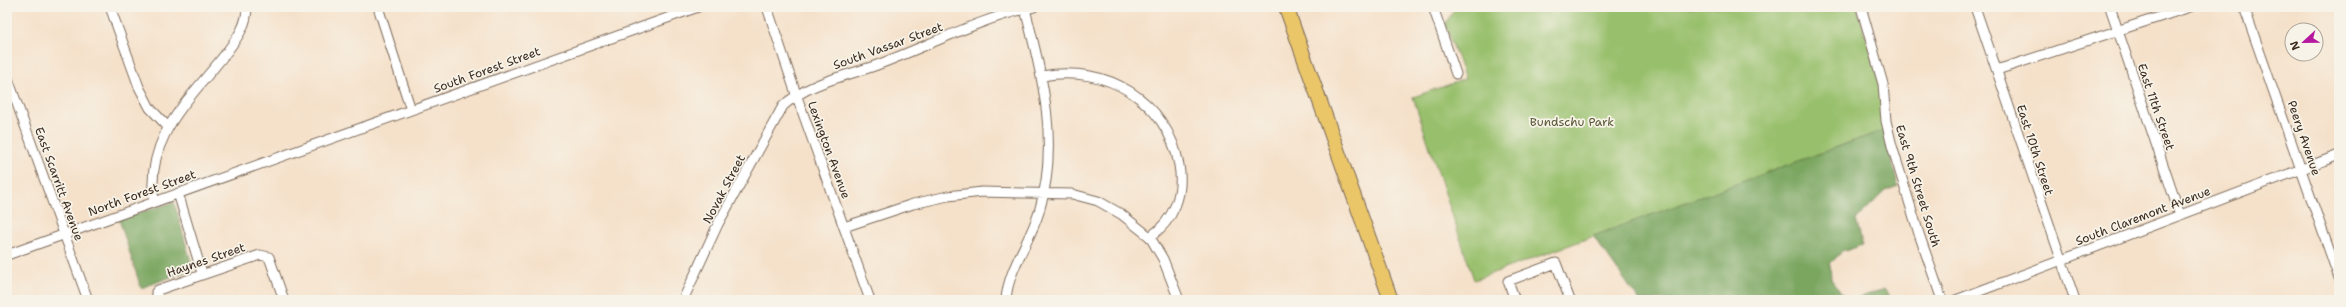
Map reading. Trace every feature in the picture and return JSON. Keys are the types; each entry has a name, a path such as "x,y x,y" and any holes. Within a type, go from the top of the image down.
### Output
{"main road":[{"path":"1286,7 1391,300"}],"street":[{"path":"110,7 139,86 150,108 168,127"},
{"path":"154,202 152,168 168,127 182,105 240,35 246,21 247,7"},
{"path":"378,7 412,110"},
{"name":"South Forest Street","path":"284,155 698,7"},
{"name":"Lexington Avenue","path":"768,7 796,94 870,300"},
{"path":"1433,7 1456,74"},
{"name":"East 9th Street South","path":"1861,7 1884,84 1886,121 1892,146 1919,234 1942,300"},
{"name":"East 10th Street","path":"1975,7 2075,300"},
{"name":"East 11th Street","path":"2110,7 2180,215"},
{"path":"1996,70 2118,32 2190,7"},
{"name":"Peery Avenue","path":"2244,7 2339,278"},
{"path":"1006,300 1010,279 1032,231 1044,192 1050,143 1042,76 1029,8"},
{"name":"South Vassar Street","path":"796,94 808,88 877,65 1029,8"},
{"path":"1042,76 1078,73 1106,80 1139,98 1161,120 1177,155 1180,176 1180,192 1169,218 1158,231 1150,237"},
{"name":"East Scarritt Avenue","path":"7,76 88,300"},
{"name":"Novak Street","path":"683,300 718,224 783,106 796,94"},
{"name":"North Forest Street","path":"7,255 284,155"},
{"name":"South Claremont Avenue","path":"1956,300 2339,155"},
{"path":"844,227 913,204 948,196 982,192 1044,192 1072,194 1098,201 1121,214 1150,237 1163,259 1179,300"},
{"path":"178,193 202,274"},
{"name":"Haynes Street","path":"158,298 158,290 260,255 269,257 284,300"},
{"path":"1516,300 1508,281 1556,263 1570,300"}],"green space":[{"name":"Bundschu Park","path":"1456,7 1857,7 1881,87 1884,130 1474,280 1413,97 1465,79 1445,24"},
{"path":"1884,130 1898,186 1885,191 1856,220 1863,245 1842,252 1830,264 1831,279 1846,300 1639,300 1593,236"},
{"path":"174,202 193,269 141,288 119,219"},
{"path":"1884,289 1892,300 1852,300"}]}
